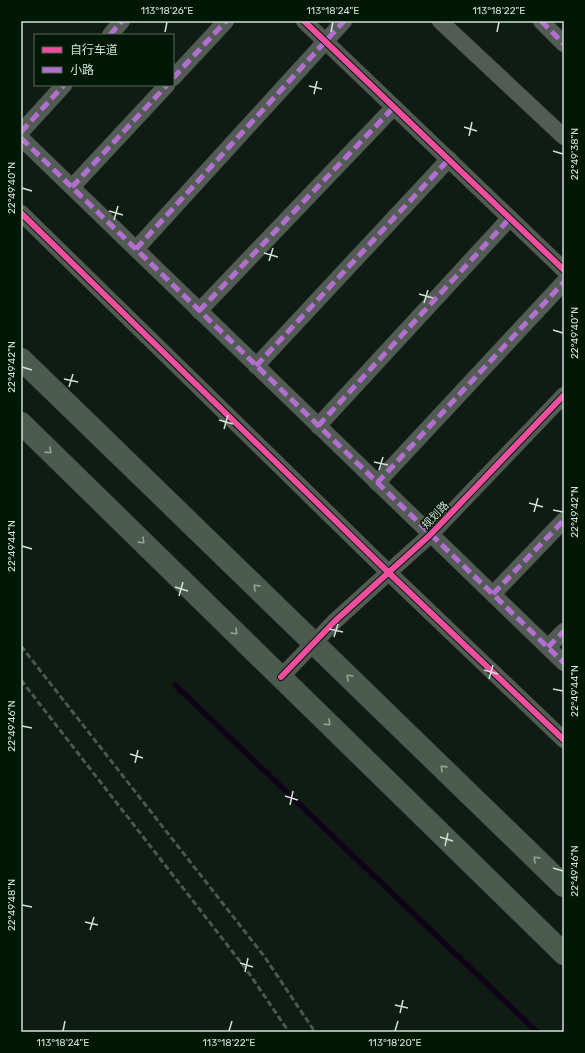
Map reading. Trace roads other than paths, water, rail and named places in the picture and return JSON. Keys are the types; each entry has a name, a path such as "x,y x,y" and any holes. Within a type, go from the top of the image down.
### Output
{"main road":[{"path":"21,359 564,886"},
{"path":"21,424 564,954"}],"street":[{"path":"111,34 122,21"},
{"path":"174,77 226,21"},
{"path":"304,21 564,270"},
{"path":"136,249 344,21"},
{"path":"440,21 564,137"},
{"path":"541,21 564,44"},
{"path":"21,132 63,86"},
{"path":"72,187 165,86"},
{"path":"199,311 394,107"},
{"path":"21,138 564,663"},
{"path":"256,366 449,159"},
{"path":"21,213 388,572 564,740"},
{"path":"318,426 510,218"},
{"path":"377,482 564,282"},
{"name":"规划路","path":"281,677 388,572 430,535 564,395"},
{"path":"492,594 564,520"},
{"path":"548,647 564,631"}],"waterway":[{"path":"175,685 537,1032"}],"railway":[{"path":"21,646 264,956 315,1032"},
{"path":"21,680 246,969 289,1032"}]}
